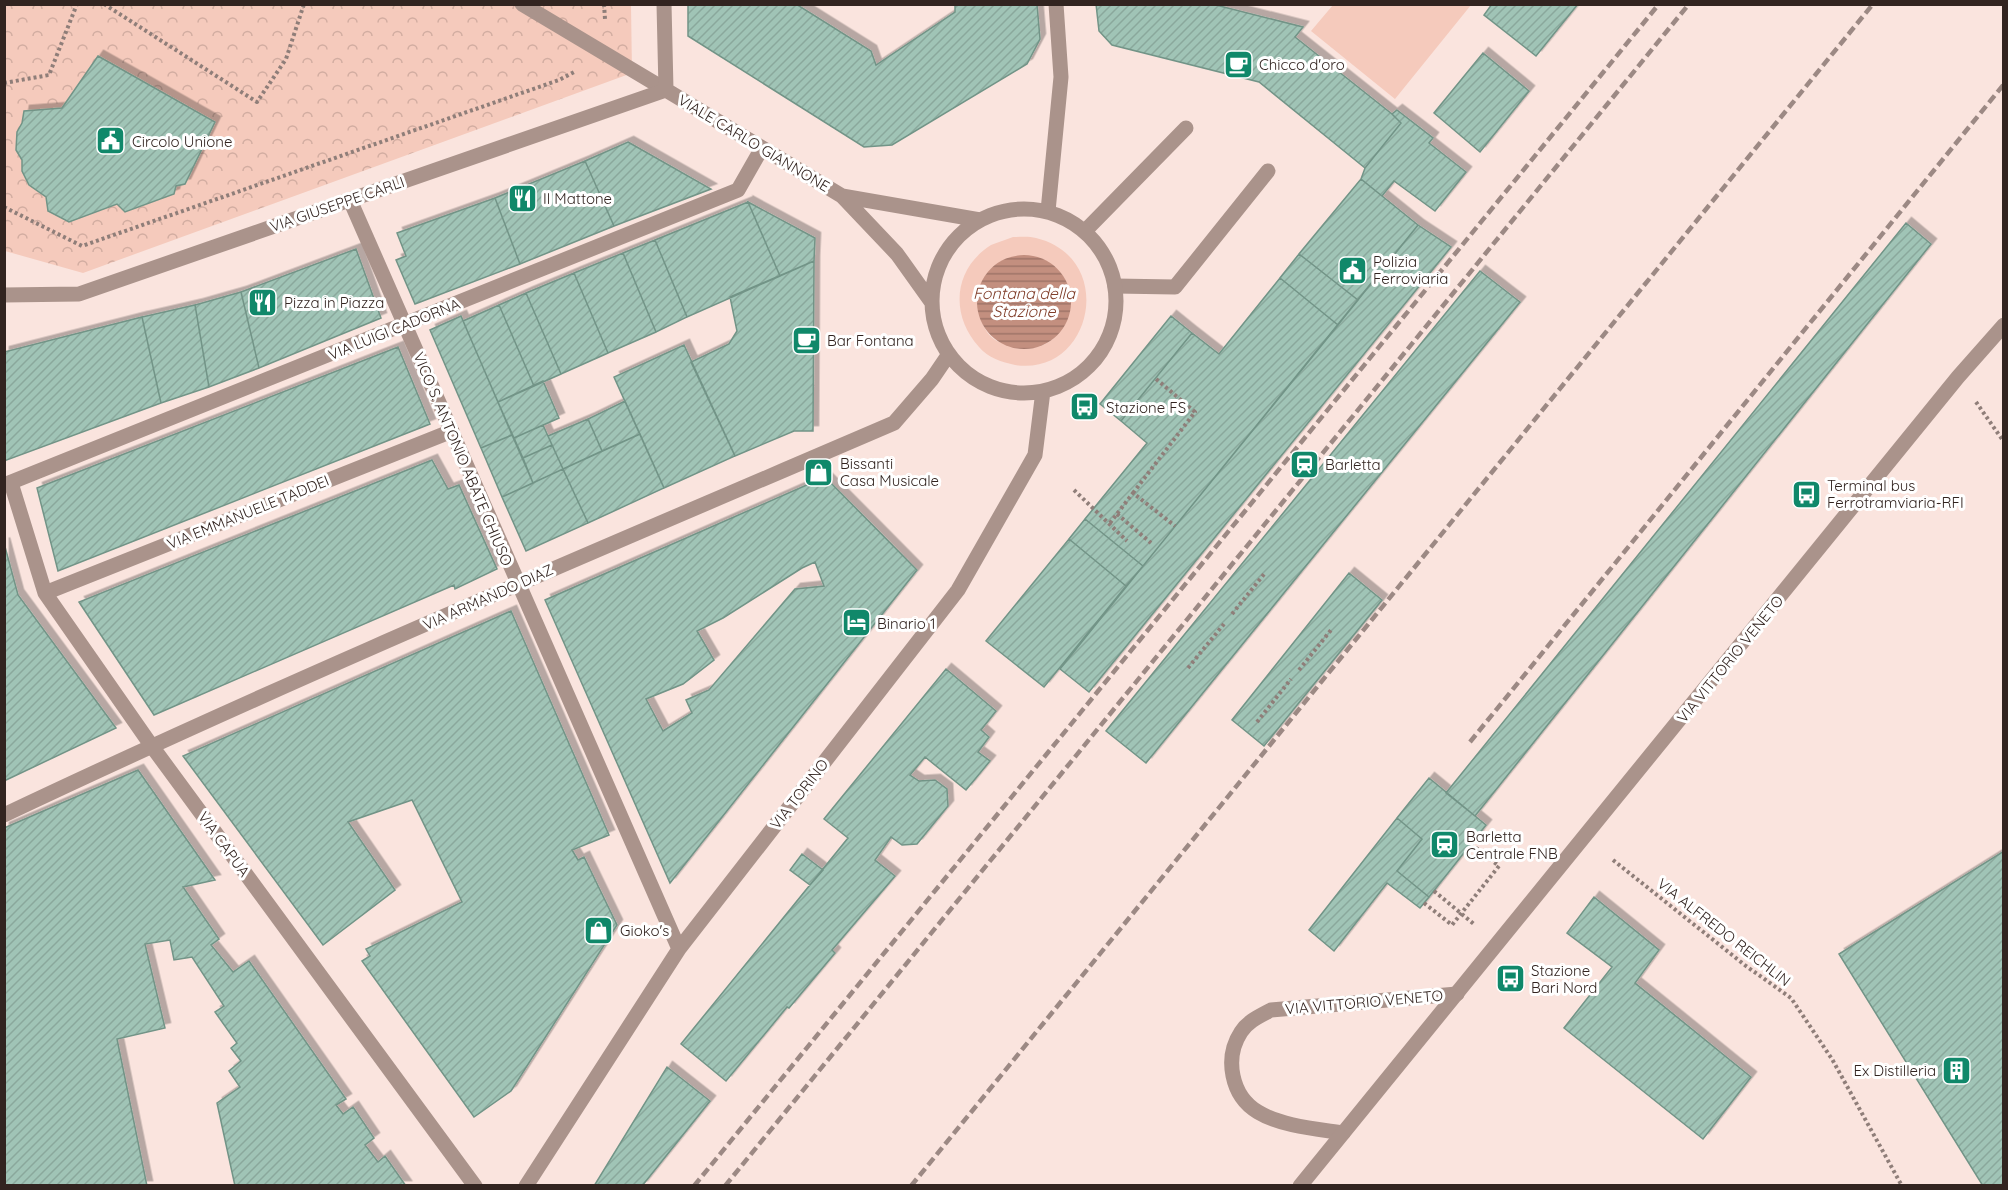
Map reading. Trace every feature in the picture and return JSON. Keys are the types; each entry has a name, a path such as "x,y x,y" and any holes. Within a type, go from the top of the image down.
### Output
{"street":[{"name":"VIALE CARLO GIANNONE","path":"522,4 842,196"},
{"path":"664,4 666,90"},
{"path":"1048,211 1061,77 1056,4"},
{"name":"VIA GIUSEPPE CARLI","path":"4,295 79,294 666,90"},
{"path":"1085,231 1186,128"},
{"name":"VIA LUIGI CADORNA","path":"8,484 738,190 762,148"},
{"path":"1115,286 1175,287 1268,171"},
{"path":"842,196 980,220"},
{"path":"842,196 897,254 932,303"},
{"name":"VICO S. ANTONIO ABATE CHIUSO","path":"350,200 679,949"},
{"path":"1025,208 1048,211 1068,219 1085,231 1105,256 1115,286 1115,314 1107,341 1091,364 1069,381 1043,391 1016,392 990,387 967,373 949,354 937,330 932,303 937,270 954,241 980,220 1002,211 1025,208"},
{"name":"VIA VITTORIO VENETO","path":"1300,1185 1958,377 2004,325"},
{"name":"VIA ARMANDO DIAZ","path":"4,815 151,745 517,584 894,423 932,379 949,354"},
{"name":"VIA TORINO","path":"526,1185 679,949 958,591 1035,455 1043,391"},
{"name":"VIA EMMANUELE TADDEI","path":"45,593 452,431"},
{"name":"VIA CAPUA","path":"8,484 45,593 151,745 476,1185"},
{"name":"VIA VITTORIO VENETO","path":"1343,1133 1276,1119 1258,1112 1244,1099 1234,1082 1231,1065 1234,1047 1242,1031 1255,1018 1271,1010 1457,994"}],"path":[{"path":"4,83 50,75 77,4"},
{"path":"104,4 257,102 286,59 304,4"},
{"path":"4,207 82,246 559,80 606,55 604,4"},
{"path":"1958,377 2004,442"},
{"path":"1110,523 1195,412 1155,378"},
{"path":"1074,490 1127,541"},
{"path":"1133,493 1174,526"},
{"path":"1117,514 1151,543"},
{"path":"1232,614 1265,573"},
{"path":"1188,668 1224,624"},
{"path":"1299,670 1331,630"},
{"path":"1257,722 1291,679"},
{"path":"1424,903 1452,925 1499,866 1471,844"},
{"name":"VIA ALFREDO REICHLIN","path":"1613,860 1746,966 1791,998 1832,1059 1902,1185"},
{"path":"1434,891 1461,913"}],"green space":[{"path":"4,5 631,5 632,73 83,273 5,251"},
{"path":"1333,5 1471,5 1395,99 1311,31"},
{"path":"1013,237 1033,237 1062,250 1078,268 1086,290 1085,313 1077,335 1062,353 1041,364 1015,365 991,357 979,347 963,321 960,293 969,267 978,255 991,245","holes":["1040,259 1061,274 1070,296 1068,313 1060,330 1048,343 1041,346 1005,343 993,339 982,321 978,306 978,293"]}],"water":[{"name":"Fontana della Stazione","path":"1024,255 1042,259 1057,269 1067,284 1071,302 1067,320 1057,335 1042,345 1024,349 1006,345 991,335 981,320 977,302 981,284 991,269 1006,259"}],"building":[{"path":"688,4 796,4 871,51 876,65 955,12 955,4 1037,4 1040,39 1027,64 892,145 864,147 688,36"},
{"path":"1096,4 1212,4 1303,27 1295,37 1401,123 1365,168 1259,82 1112,45 1099,31"},
{"path":"1492,4 1578,4 1536,56 1484,15"},
{"path":"1483,53 1529,91 1480,152 1434,113"},
{"name":"Circolo Unione","path":"98,56 215,122 185,184 176,186 174,194 125,212 117,204 69,222 48,211 46,197 29,185 22,171 22,160 16,150 17,132 22,123 24,111 62,108"},
{"path":"1397,110 1433,138 1429,143 1466,172 1435,211 1394,181 1382,196 1361,179 1365,168 1401,123 1392,114"},
{"path":"628,142 711,189 614,226 585,161"},
{"path":"585,161 614,226 520,264 495,198"},
{"path":"1361,179 1418,225 1358,300 1299,254"},
{"path":"495,198 520,264 415,304 396,260 406,256 397,233"},
{"path":"748,202 780,276 687,317 655,240"},
{"path":"748,202 815,238 814,261 780,276"},
{"path":"1906,223 1931,244 1475,816 1446,793"},
{"path":"1418,225 1451,247 1089,692 1060,669"},
{"path":"655,240 687,317 656,332 623,253"},
{"path":"356,249 381,318 259,368 241,292"},
{"path":"623,253 656,332 608,353 574,273"},
{"path":"1299,254 1358,300 1338,325 1280,278"},
{"path":"814,261 813,431 794,431 735,456 691,362 729,344 737,331 730,297"},
{"path":"1480,271 1520,302 1146,763 1106,731"},
{"path":"574,273 608,353 561,374 526,293"},
{"path":"1280,278 1338,325 1143,566 1085,519 1147,443 1121,421 1192,333 1219,354"},
{"path":"241,292 259,368 209,387 195,305"},
{"path":"526,293 561,374 534,386 499,305"},
{"path":"195,305 209,387 161,403 142,317"},
{"path":"499,305 534,386 498,402 463,321"},
{"path":"461,316 512,435 481,448 430,330"},
{"path":"1171,316 1192,333 1121,421 1100,404"},
{"path":"142,317 161,403 4,461 4,352"},
{"path":"684,345 735,456 664,488 614,377"},
{"path":"398,347 430,424 58,571 37,488"},
{"path":"543,381 559,418 514,438 498,402"},
{"path":"625,401 640,434 602,451 588,419"},
{"path":"588,419 602,451 563,469 548,436"},
{"path":"543,425 552,445 523,458 514,438"},
{"path":"640,434 664,488 588,523 563,469"},
{"path":"512,435 533,483 502,497 481,448"},
{"path":"552,445 563,469 533,483 523,458"},
{"path":"432,460 448,489 459,485 497,569 455,589 454,585 154,715 79,602"},
{"path":"563,469 588,523 526,551 502,497"},
{"path":"825,477 917,570 670,883 545,600","holes":["815,562 824,586 795,589 709,690 686,700 692,713 663,731 646,699 683,684 714,660 697,631 723,618"]},
{"path":"1085,519 1143,566 1126,586 1069,539"},
{"path":"1069,539 1126,586 1044,687 986,641"},
{"path":"4,543 18,595 116,728 4,781"},
{"path":"1349,573 1382,600 1264,746 1232,720"},
{"path":"511,611 609,835 572,850 578,860 584,857 617,925 511,1091 474,1117 362,961 370,956 366,949 462,902 412,800 348,822 395,890 323,945 183,756"},
{"path":"946,669 996,711 981,730 989,737 978,752 990,761 966,790 925,757 910,775 919,781 935,780 947,789 948,806 917,844 902,845 891,837 875,860 895,876 832,950 835,953 726,1081 681,1044 848,838 824,819"},
{"path":"138,770 215,880 183,887 219,939 211,945 233,972 249,961 346,1099 336,1105 343,1114 353,1107 374,1138 365,1145 378,1162 385,1156 406,1186 235,1186 217,1103 240,1087 229,1071 241,1061 231,1048 237,1043 215,1012 224,1006 192,957 174,960 170,940 145,944 165,1028 117,1039 147,1186 4,1186 4,828"},
{"name":"Barletta Centrale FNB","path":"1429,778 1486,825 1429,897 1397,871 1422,839 1397,818"},
{"path":"1397,818 1422,839 1397,871 1429,897 1420,908 1387,883 1334,951 1309,930"},
{"name":"Ex Distilleria","path":"2004,851 2004,1186 1983,1186 1839,954"},
{"path":"802,854 823,870 810,885 790,870"},
{"path":"1594,897 1659,950 1635,983 1751,1077 1703,1139 1564,1028 1612,967 1567,933"},
{"path":"667,1067 710,1101 642,1186 594,1186"}],"railway":[{"path":"694,1186 1659,4"},
{"path":"725,1186 1689,4"},
{"path":"911,1186 1873,4"},
{"path":"1470,742 2004,84"}],"place":[{"name":"Chicco d'oro","path":"1238,64"},
{"name":"Circolo Unione","path":"111,141"},
{"name":"Il Mattone","path":"522,198"},
{"name":"Polizia Ferroviaria","path":"1352,270"},
{"name":"Pizza in Piazza","path":"263,302"},
{"name":"Bar Fontana","path":"806,340"},
{"name":"Stazione FS","path":"1085,407"},
{"name":"Barletta","path":"1304,464"},
{"name":"Bissanti Casa Musicale","path":"819,472"},
{"name":"Terminal bus Ferrotramviaria-RFI","path":"1806,494"},
{"name":"Binario 1","path":"856,623"},
{"name":"Barletta Centrale FNB","path":"1445,845"},
{"name":"Gioko's","path":"599,930"},
{"name":"Stazione Bari Nord","path":"1510,979"},
{"name":"Ex Distilleria","path":"1957,1070"}]}
